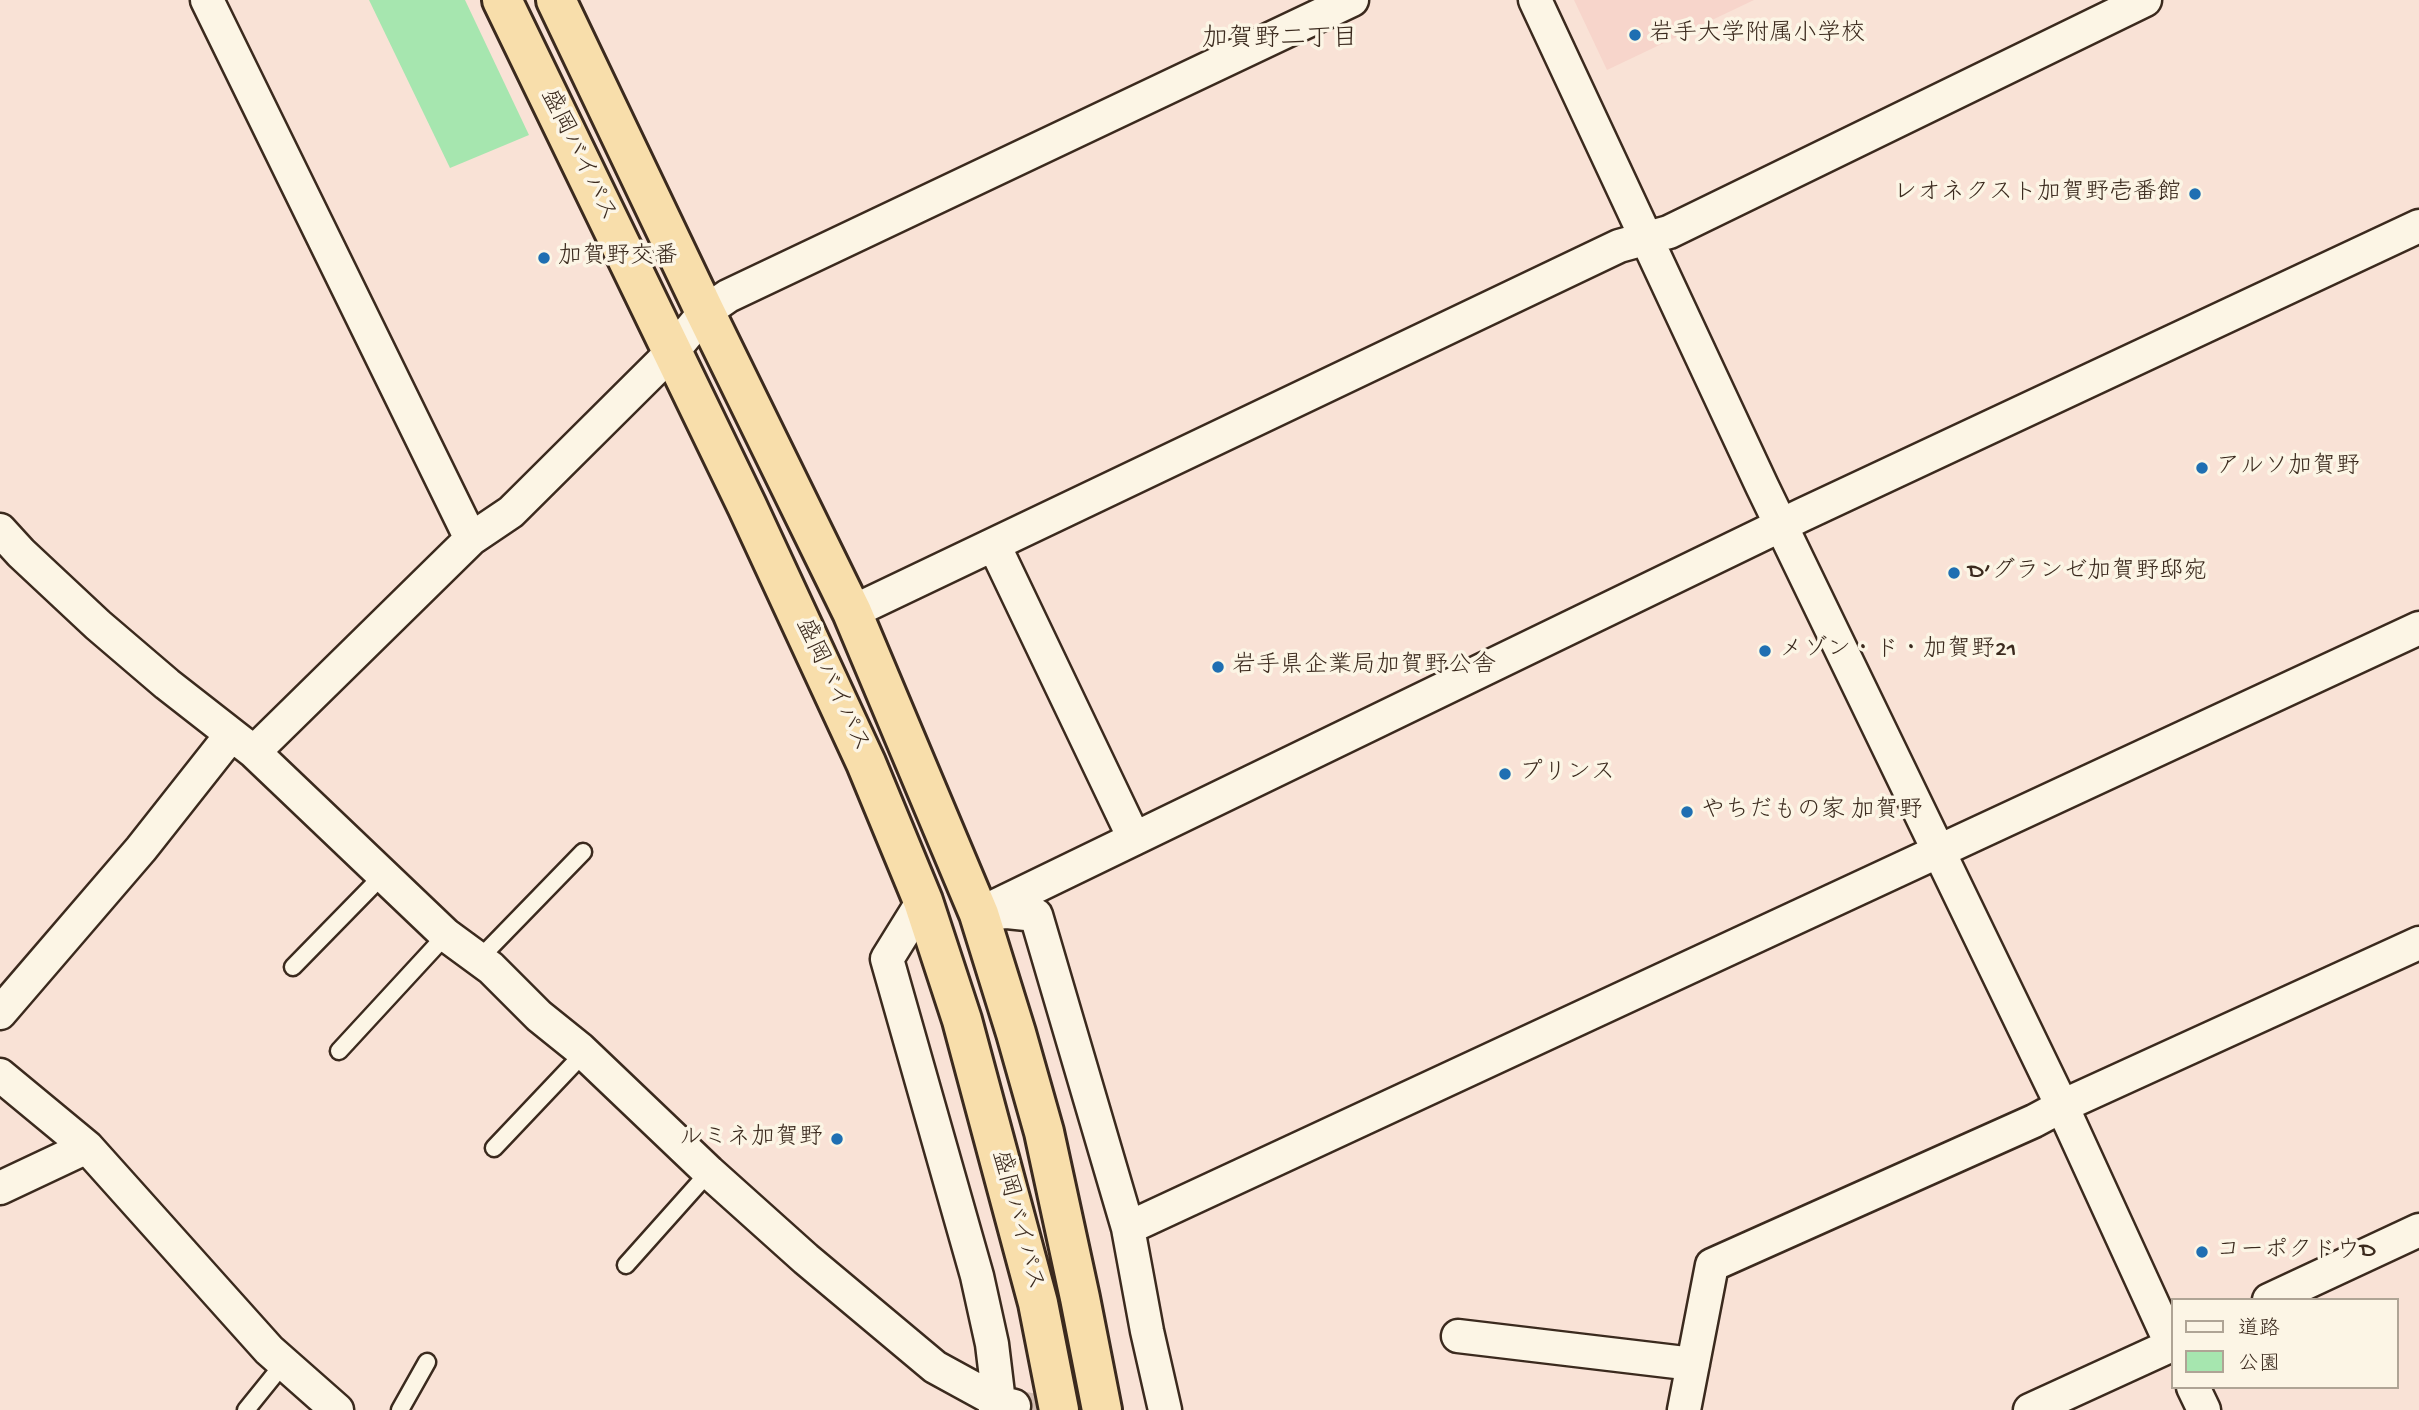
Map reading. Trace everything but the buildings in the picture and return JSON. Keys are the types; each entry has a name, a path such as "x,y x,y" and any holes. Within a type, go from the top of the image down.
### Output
{"highway":[{"name":"盛岡バイパス","path":"502,0 747,506 866,763 922,901 962,1020 1038,1303 1059,1410"},
{"name":"盛岡バイパス","path":"565,3 705,312 852,611 979,914 1044,1132 1102,1410"}],"street":[{"path":"207,0 471,539"},
{"path":"0,1013 141,849 243,743 471,539 511,512 672,352 705,312 728,296 1352,0"},
{"path":"1535,0 1782,525 2062,1105 2170,1341"},
{"path":"852,611 1619,246 1669,232 2145,0"},
{"path":"979,914 1782,525 2419,226"},
{"path":"0,530 99,625 167,684 243,743 446,935 491,968 539,1016 584,1054 806,1259 935,1367 1003,1406"},
{"path":"994,545 1134,838"},
{"path":"1128,1228 2419,628"},
{"path":"922,901 887,959 976,1276 1003,1406"},
{"path":"979,914 1007,912 1036,915 1128,1228 1165,1410"},
{"path":"1684,1410 1712,1265 2034,1121 2062,1105 2419,943"},
{"path":"0,1075 87,1147 233,1311 284,1363 337,1410"},
{"path":"0,1188 87,1147"},
{"path":"2273,1298 2419,1230"},
{"path":"1458,1336 1693,1364"},
{"path":"2030,1410 2170,1346"},
{"path":"2194,1389 2204,1410"}],"lane":[{"path":"479,960 583,852"},
{"path":"293,967 383,875"},
{"path":"339,1051 446,935"},
{"path":"494,1148 584,1054"},
{"path":"626,1265 709,1172"},
{"path":"400,1410 427,1362"},
{"path":"246,1410 284,1363"}],"shaded area":[{"name":"岩手大学附属小学校","path":"1574,0 1754,0 1607,70"}],"green space":[{"path":"369,0 465,0 529,135 450,168"}],"tunnel":[{"path":"1014,1406 1036,1410"}],"place":[{"name":"岩手大学附属小学校","path":"1635,35"},
{"name":"レオネクスト加賀野壱番館","path":"2195,194"},
{"name":"加賀野交番","path":"544,258"},
{"name":"アルソ加賀野","path":"2202,468"},
{"name":"D’グランゼ加賀野邸宛","path":"1954,573"},
{"name":"メゾン・ド・加賀野21","path":"1765,651"},
{"name":"岩手県企業局加賀野公舎","path":"1218,667"},
{"name":"プリンス","path":"1505,774"},
{"name":"やちだもの家 加賀野","path":"1687,812"},
{"name":"ルミネ加賀野","path":"837,1139"},
{"name":"コーポクドウD","path":"2202,1252"}],"district":[{"name":"加賀野二丁目","path":"1280,41"}]}
